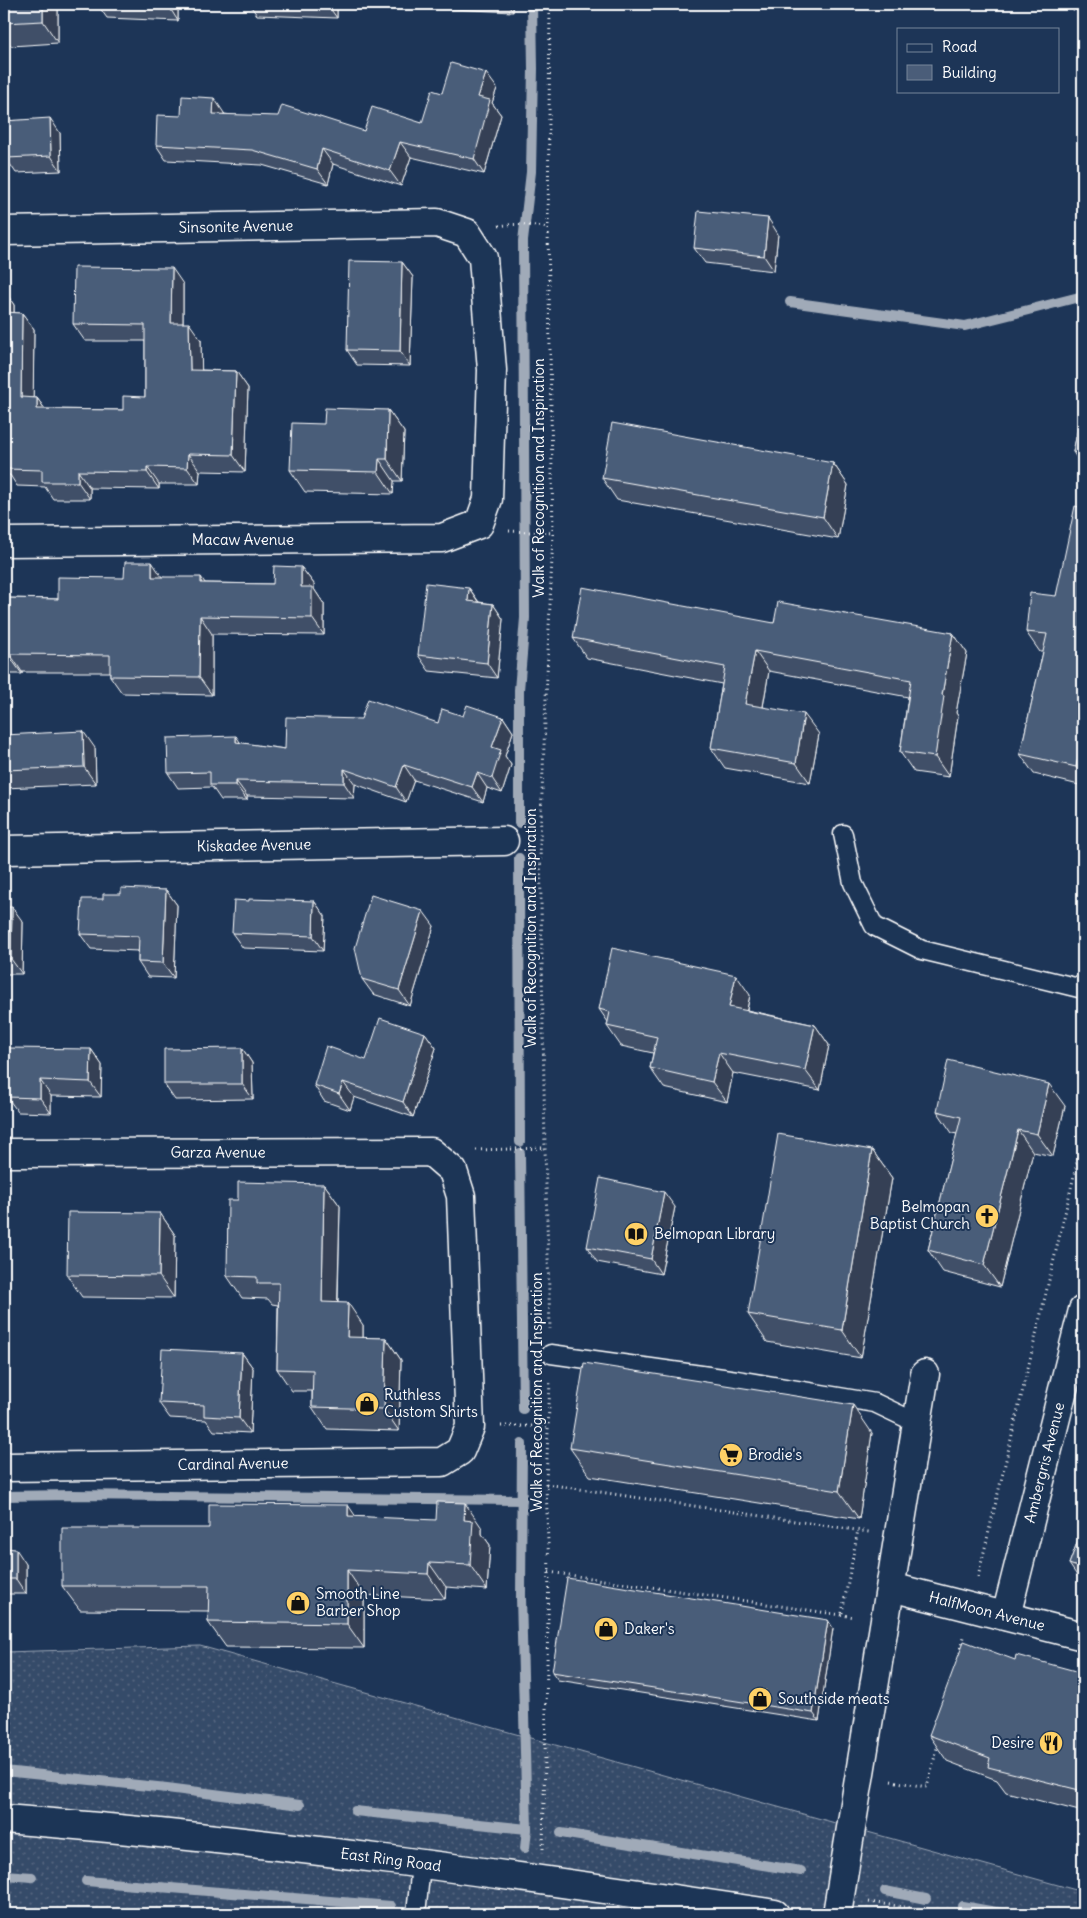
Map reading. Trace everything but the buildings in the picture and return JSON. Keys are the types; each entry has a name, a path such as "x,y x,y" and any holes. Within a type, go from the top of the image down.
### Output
{"street":[{"name":"Sinsonite Avenue","path":"4,231 437,223 467,233 483,258 492,370 488,499 479,524"},
{"name":"Macaw Avenue","path":"4,542 442,538 479,524"},
{"name":"Kiskadee Avenue","path":"4,850 504,841"},
{"name":"Garza Avenue","path":"4,1153 431,1152"},
{"path":"431,1152 452,1171 461,1196 465,1439"},
{"name":"Ambergris Avenue","path":"1006,1616 1083,1314"},
{"path":"838,1914 925,1374"},
{"name":"Cardinal Avenue","path":"4,1467 442,1462 465,1439"},
{"name":"HalfMoon Avenue","path":"890,1587 1083,1636"},
{"name":"East Ring Road","path":"4,1820 62,1824 265,1845 775,1914"}],"lane":[{"path":"843,834 853,883 874,926 922,950 1083,990"},
{"path":"551,1354 737,1380 874,1403 917,1423"},
{"path":"416,1914 421,1865"}],"path":[{"name":"Walk of Recognition and Inspiration","path":"543,1852 549,1572 546,1484 551,1354 545,1148 540,840 553,533 548,228 550,4"},
{"path":"1054,4 1083,13"},
{"path":"507,224 548,228"},
{"path":"512,532 553,533"},
{"path":"960,1654 1083,1138"},
{"path":"431,1152 545,1148"},
{"path":"465,1439 548,1426"},
{"path":"546,1484 858,1530 842,1614 549,1572"},
{"path":"860,1774 927,1787 939,1739"}],"shaded area":[{"path":"200,1646 1083,1892 1083,1914 4,1914 4,1652"}],"waterway":[{"path":"519,823 519,690 525,618 523,241 531,172 532,4"},
{"path":"790,302 965,326 1083,296"},
{"path":"519,858 520,1142"},
{"path":"520,1153 523,1409"},
{"path":"522,1444 521,1597 527,1829 525,1848"},
{"path":"4,1496 73,1495 522,1500"},
{"path":"4,1771 167,1788 300,1805"},
{"path":"355,1811 527,1829"},
{"path":"561,1833 801,1871"},
{"path":"4,1875 32,1877"},
{"path":"86,1881 391,1906"},
{"path":"885,1891 926,1899"},
{"path":"962,1906 1007,1914"}],"place":[{"name":"Belmopan Baptist Church","path":"987,1216"},
{"name":"Belmopan Library","path":"636,1234"},
{"name":"Ruthless Custom Shirts","path":"367,1404"},
{"name":"Brodie's","path":"731,1455"},
{"name":"Smooth Line Barber Shop","path":"298,1603"},
{"name":"Daker's","path":"606,1629"},
{"name":"Southside meats","path":"760,1699"},
{"name":"Desire","path":"1051,1743"}]}
